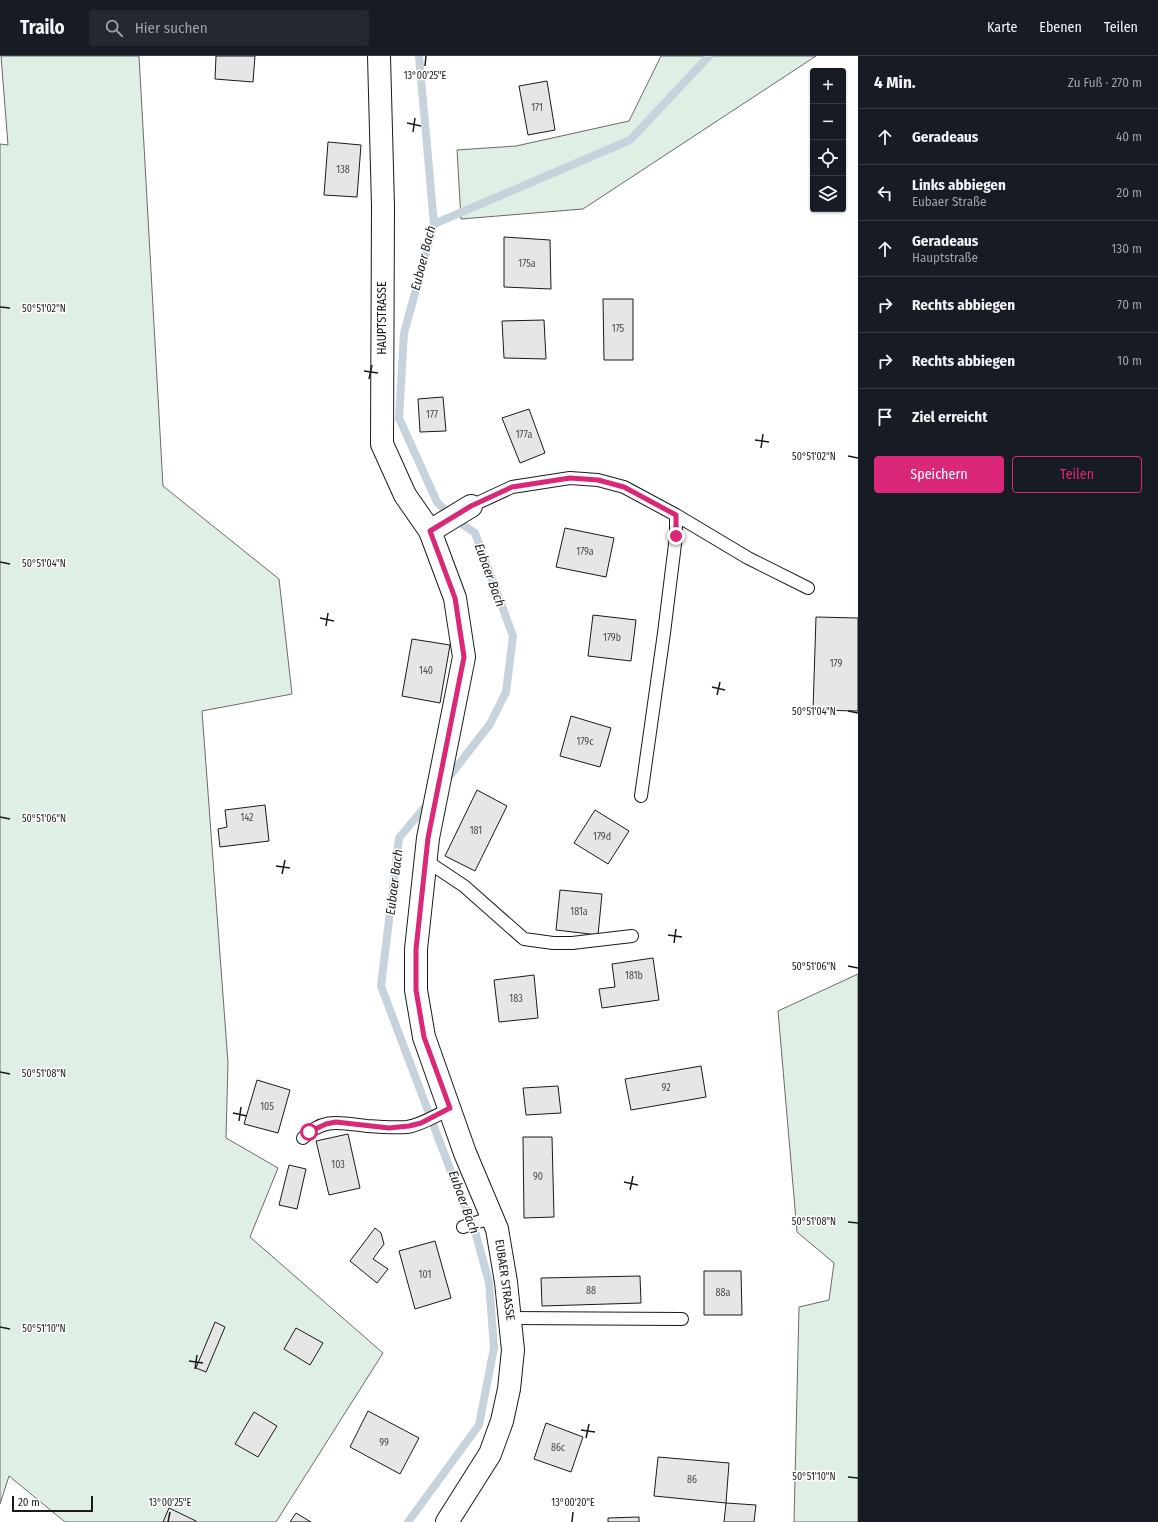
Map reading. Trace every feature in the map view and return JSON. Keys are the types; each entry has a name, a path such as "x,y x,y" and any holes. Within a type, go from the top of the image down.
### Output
{"street":[{"name":"HAUPTSTRASSE","path":"379,56 382,206 382,444 405,495 437,527 455,598 464,657 425,860 416,949 416,990 424,1037"},
{"path":"437,527 471,506"},
{"name":"EUBAER STRASSE","path":"424,1037 465,1153 497,1228 510,1318 512,1350 509,1388 502,1421 490,1454 447,1522"}],"lane":[{"path":"471,506 512,487 570,478 598,480 624,487 676,515 748,558 808,588"},
{"path":"641,796 664,633 676,536 676,515"},
{"path":"425,860 464,886 524,939 553,943 572,943 632,936"},
{"path":"303,1138 317,1127 336,1122 389,1128 409,1126 421,1123 450,1108"},
{"path":"463,1227 493,1217"},
{"path":"510,1318 682,1319"}],"green space":[{"path":"1,56 139,56 163,486 279,579 292,694 202,711 228,1063 226,1138 278,1168 250,1237 383,1353 276,1522 65,1522 9,1476 0,1504 0,144 8,145"},
{"path":"661,56 816,56 583,209 461,219 457,150 516,146 629,121"},
{"path":"858,974 858,1522 794,1522 799,1307 829,1300 834,1263 797,1232 778,1011"}],"building":[{"path":"216,56 255,56 253,82 215,79"},
{"path":"547,81 555,130 528,135 519,86"},
{"path":"328,142 361,145 357,197 324,195"},
{"path":"504,237 550,240 551,289 504,287"},
{"path":"603,299 633,299 633,360 604,360"},
{"path":"544,320 546,359 504,358 502,321"},
{"path":"443,397 446,431 420,432 418,399"},
{"path":"529,409 545,453 520,463 502,418"},
{"path":"565,528 614,538 606,577 556,567"},
{"path":"593,615 636,620 631,661 588,656"},
{"path":"816,617 858,618 858,711 813,710"},
{"path":"412,639 450,645 440,703 402,696"},
{"path":"571,716 611,728 600,767 560,756"},
{"path":"477,790 507,806 475,871 445,856"},
{"path":"265,805 269,841 220,847 218,829 227,827 225,810"},
{"path":"595,810 629,831 608,864 574,843"},
{"path":"560,890 602,894 598,935 556,930"},
{"path":"653,958 659,1000 602,1008 599,989 615,987 612,964"},
{"path":"534,975 538,1018 499,1022 494,980"},
{"path":"701,1066 706,1097 631,1110 625,1079"},
{"path":"257,1080 290,1090 278,1133 244,1124"},
{"path":"558,1086 561,1113 526,1115 523,1088"},
{"path":"348,1134 360,1188 329,1195 316,1141"},
{"path":"523,1137 552,1137 554,1217 524,1218"},
{"path":"289,1165 306,1169 297,1209 279,1205"},
{"path":"375,1228 381,1233 384,1244 373,1259 388,1269 377,1283 350,1261"},
{"path":"435,1241 451,1298 415,1309 399,1251"},
{"path":"704,1271 741,1271 742,1315 704,1315"},
{"path":"640,1276 641,1303 542,1306 541,1278"},
{"path":"215,1322 225,1327 206,1372 196,1368"},
{"path":"296,1328 323,1343 310,1365 284,1349"},
{"path":"368,1411 419,1438 400,1474 350,1447"},
{"path":"254,1412 277,1426 258,1457 235,1444"},
{"path":"546,1423 583,1437 571,1472 534,1459"},
{"path":"658,1457 729,1463 726,1503 654,1496"},
{"path":"726,1503 756,1505 754,1522 724,1522"},
{"path":"169,1508 196,1521 196,1522 163,1522"},
{"path":"296,1513 311,1522 290,1522"},
{"path":"639,1517 639,1522 608,1522 608,1518"}],"waterway":[{"name":"Eubaer Bach","path":"419,56 434,224 404,333 399,418 437,502 453,518 475,533 513,636 506,692 490,724 445,782"},
{"path":"434,224 630,140 709,56"},
{"name":"Eubaer Bach","path":"408,1522 479,1425 494,1348 489,1282 473,1224 453,1177 381,986 399,838 429,802"}],"route":[{"path":"309,1132 317,1127 336,1122 389,1128 409,1126 421,1123 450,1108 424,1037 416,990 416,949 428,838 464,657 455,598 430,531 444,524 471,506 512,487 570,478 598,480 624,487 676,515 676,536"}]}
